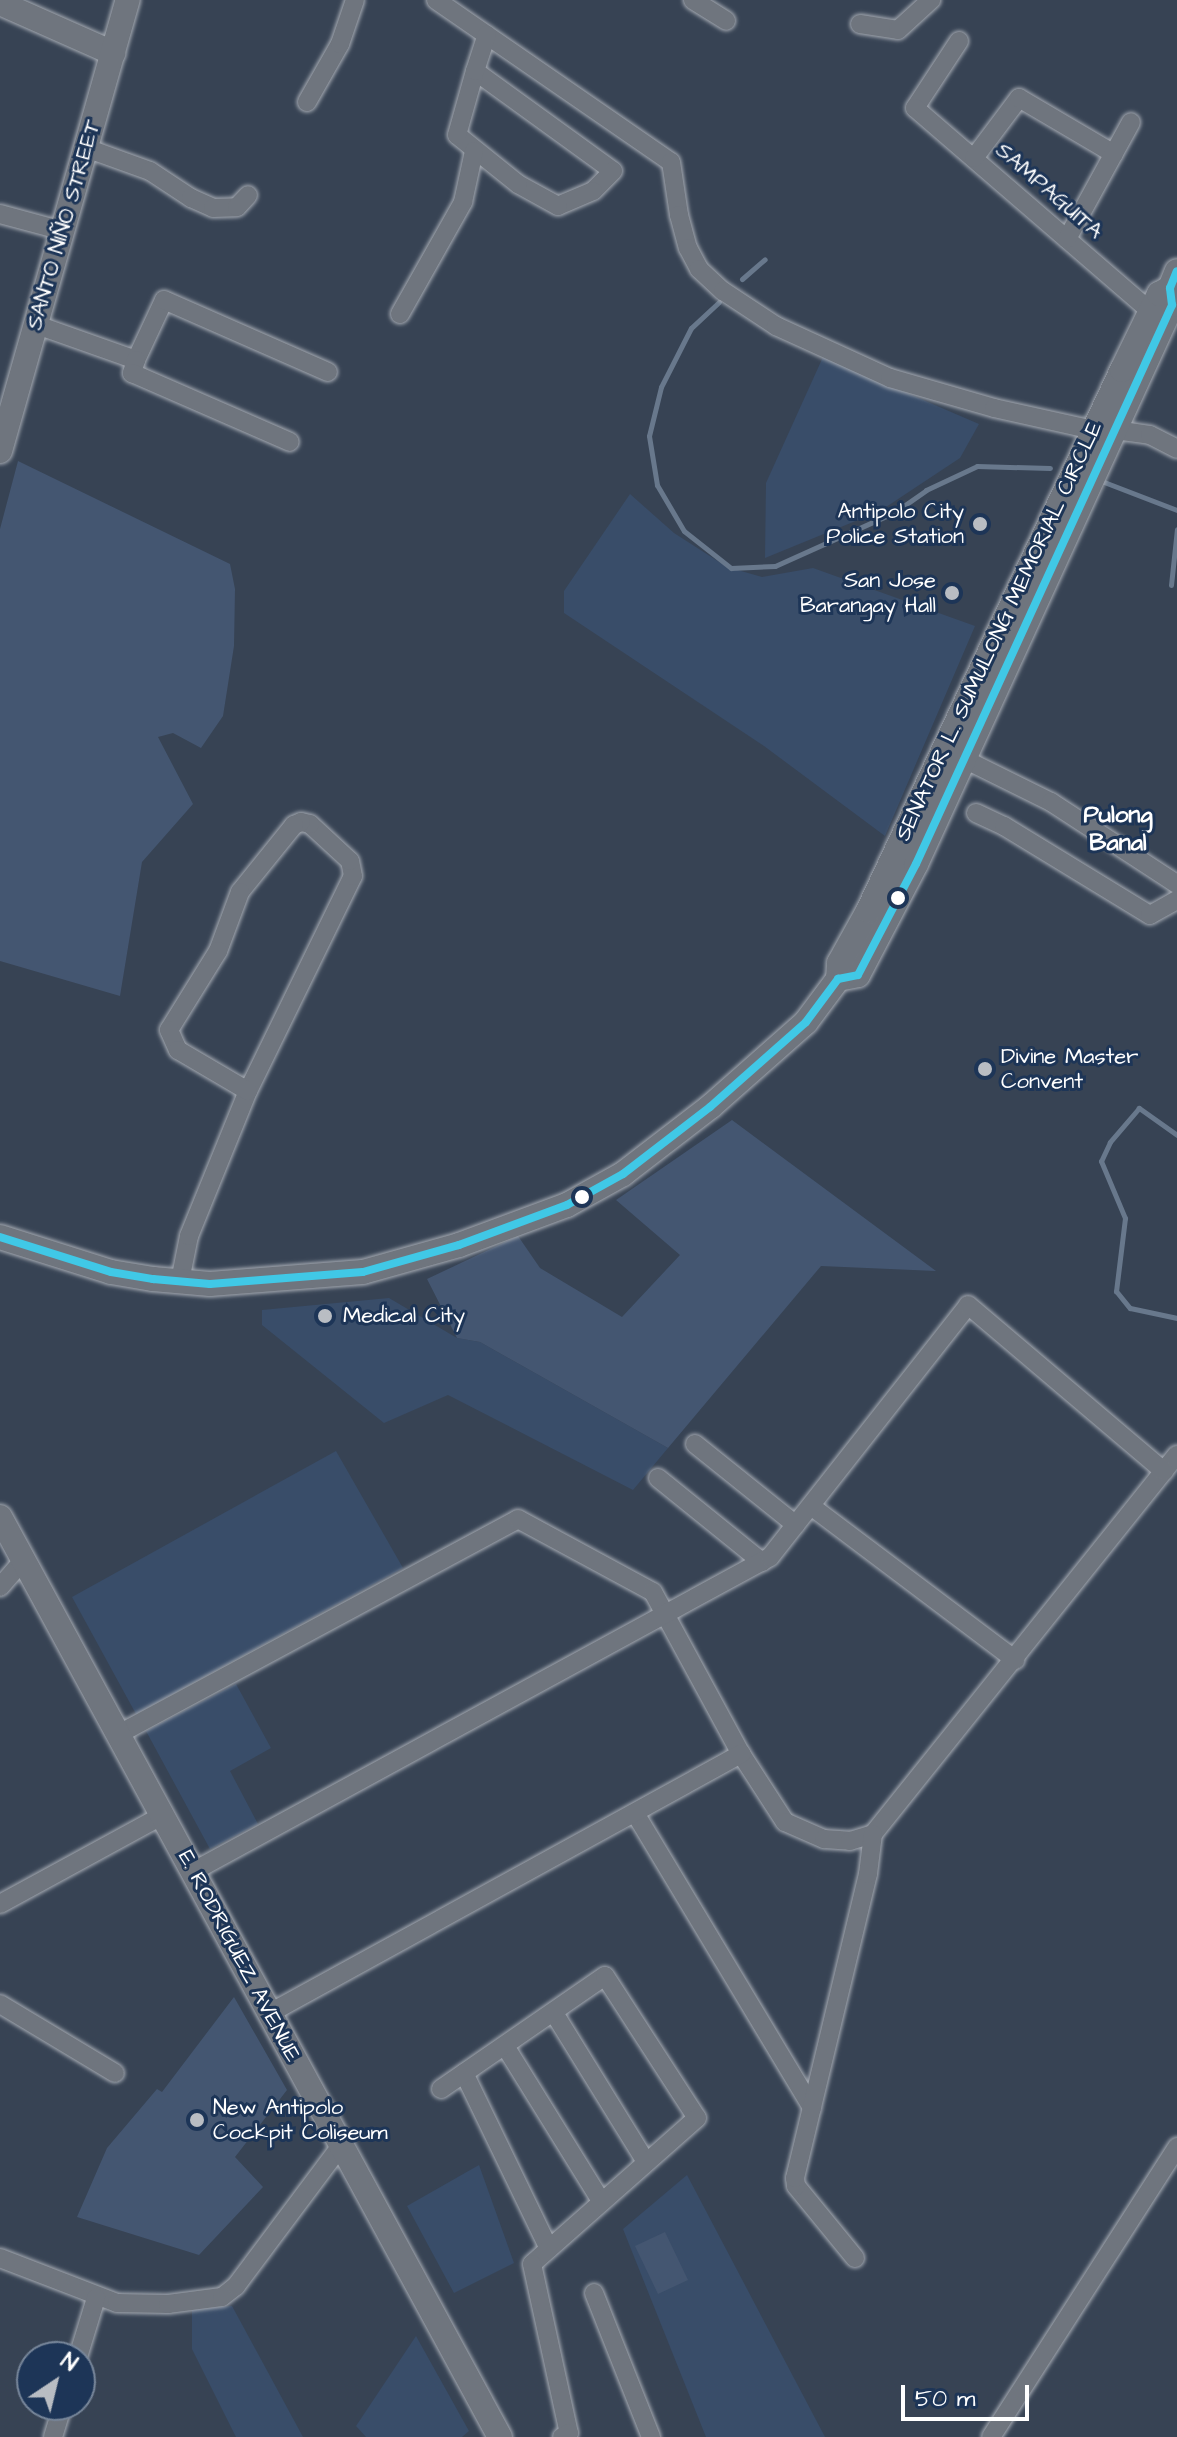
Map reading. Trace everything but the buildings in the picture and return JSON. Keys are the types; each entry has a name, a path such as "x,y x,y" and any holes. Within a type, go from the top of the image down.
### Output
{"main road":[{"name":"SANTO NIÑO STREET","path":"0,451 128,0"},
{"path":"0,3 113,53"},
{"name":"SENATOR L. SUMULONG MEMORIAL CIRCLE","path":"0,1237 111,1272 180,1281 218,1283 363,1272 459,1245 567,1205 623,1174 710,1107 806,1022 838,979 839,963 868,911 1104,430 1172,305 1173,280"},
{"name":"SENATOR L. SUMULONG MEMORIAL CIRCLE","path":"838,979 858,975 916,864 1104,430 1150,311 1159,294 1173,280"},
{"name":"E. RODRIGUEZ AVENUE","path":"0,1517 194,1871 491,2433"}],"street":[{"path":"307,102 340,44 355,0"},
{"path":"436,0 671,162 679,215 688,248 699,269 723,291 776,326 890,378 994,408 1104,430 1150,435 1177,449"},
{"path":"693,0 726,21"},
{"path":"860,24 898,30 931,0"},
{"path":"475,71 613,171 593,191 558,206 518,184 457,135 475,71 487,35"},
{"name":"SAMPAGUITA","path":"959,41 915,108 1150,311"},
{"path":"974,158 1019,98 1114,154"},
{"path":"1067,239 1131,122"},
{"path":"86,148 150,171 191,198 213,208 237,207 248,195"},
{"path":"400,314 463,202 474,151"},
{"path":"0,214 63,231"},
{"path":"290,442 132,373 164,300 328,372"},
{"path":"37,325 136,360"},
{"path":"964,759 1051,802 1177,884"},
{"path":"976,813 1004,826 1150,915 1177,900"},
{"path":"180,1281 189,1236 248,1091 353,876 350,861 310,824 301,822 294,825 240,892 218,951 169,1030 178,1050 248,1091"},
{"path":"194,1871 762,1562 796,1525 968,1305 1164,1471"},
{"path":"695,1444 796,1525"},
{"path":"855,2258 796,2186 795,2178 868,1874 873,1834 1177,1455"},
{"path":"658,1478 762,1562"},
{"path":"811,1506 1015,1660"},
{"path":"119,1734 518,1519 653,1592 741,1754 785,1822 824,1839 850,1841 873,1834"},
{"path":"0,1587 23,1561"},
{"path":"270,2013 741,1754"},
{"path":"635,1813 812,2108"},
{"path":"0,1904 163,1815"},
{"path":"441,2089 605,1976 697,2118 532,2264 569,2433 562,2437"},
{"path":"0,2004 115,2073"},
{"path":"554,2013 646,2162"},
{"path":"505,2046 601,2201"},
{"path":"464,2073 549,2249"},
{"path":"0,2258 96,2298 117,2303 168,2304 222,2297 230,2293 340,2147"},
{"path":"991,2437 1177,2147"},
{"path":"594,2293 651,2437"},
{"path":"83,2341 96,2298"}],"shaded area":[{"path":"823,357 979,424 960,458 880,511 765,558 766,483"},
{"path":"18,461 230,564 235,589 234,646 223,716 201,748 173,733 158,737 193,804 142,862 120,996 0,961 0,529"},
{"path":"630,494 674,533 727,567 762,577 813,568 975,626 885,836 764,746 564,613 564,591"},
{"path":"732,1120 936,1271 821,1266 668,1448 480,1342 457,1338 427,1279 518,1236 540,1268 622,1317 680,1255 616,1200"},
{"path":"389,1298 457,1338 480,1342 668,1448 633,1490 448,1395 384,1423 262,1325 262,1310"},
{"path":"336,1451 403,1568 136,1714 72,1597"},
{"path":"236,1684 271,1748 230,1771 258,1824 210,1849 146,1731"},
{"name":"New Antipolo Cockpit Coliseum","path":"234,1997 287,2090 235,2157 263,2187 199,2255 77,2217 107,2148 157,2089 162,2092"},
{"path":"479,2165 514,2263 454,2293 407,2206"},
{"path":"687,2175 825,2437 706,2437 623,2229"},
{"path":"665,2232 688,2280 658,2294 635,2246"},
{"path":"232,2306 303,2437 236,2437 192,2349 192,2309"},
{"path":"416,2336 469,2431 462,2437 366,2437 356,2426"}],"waterway":[{"path":"742,279 765,259"},
{"path":"719,302 691,328 661,387 649,436 657,485 684,531 731,568 775,566 895,512 926,490 977,466 1050,468"},
{"path":"1104,482 1177,510"},
{"path":"1171,585 1177,529"},
{"path":"1177,1135 1139,1108 1110,1142 1101,1161 1125,1218 1116,1291 1130,1308 1177,1318"}],"transit line":[{"path":"0,1237 111,1272 153,1279 210,1284 363,1272 459,1245 567,1205 623,1174 710,1107 806,1022 838,979 858,975 916,864 1172,305 1170,288 1177,271"}],"place":[{"name":"Antipolo City Police Station","path":"980,524"},
{"name":"San Jose Barangay Hall","path":"952,593"},
{"name":"Divine Master Convent","path":"985,1069"},
{"name":"Medical City","path":"325,1316"},
{"name":"New Antipolo Cockpit Coliseum","path":"197,2120"}],"district":[{"name":"Pulong Banal","path":"1118,830"}]}
